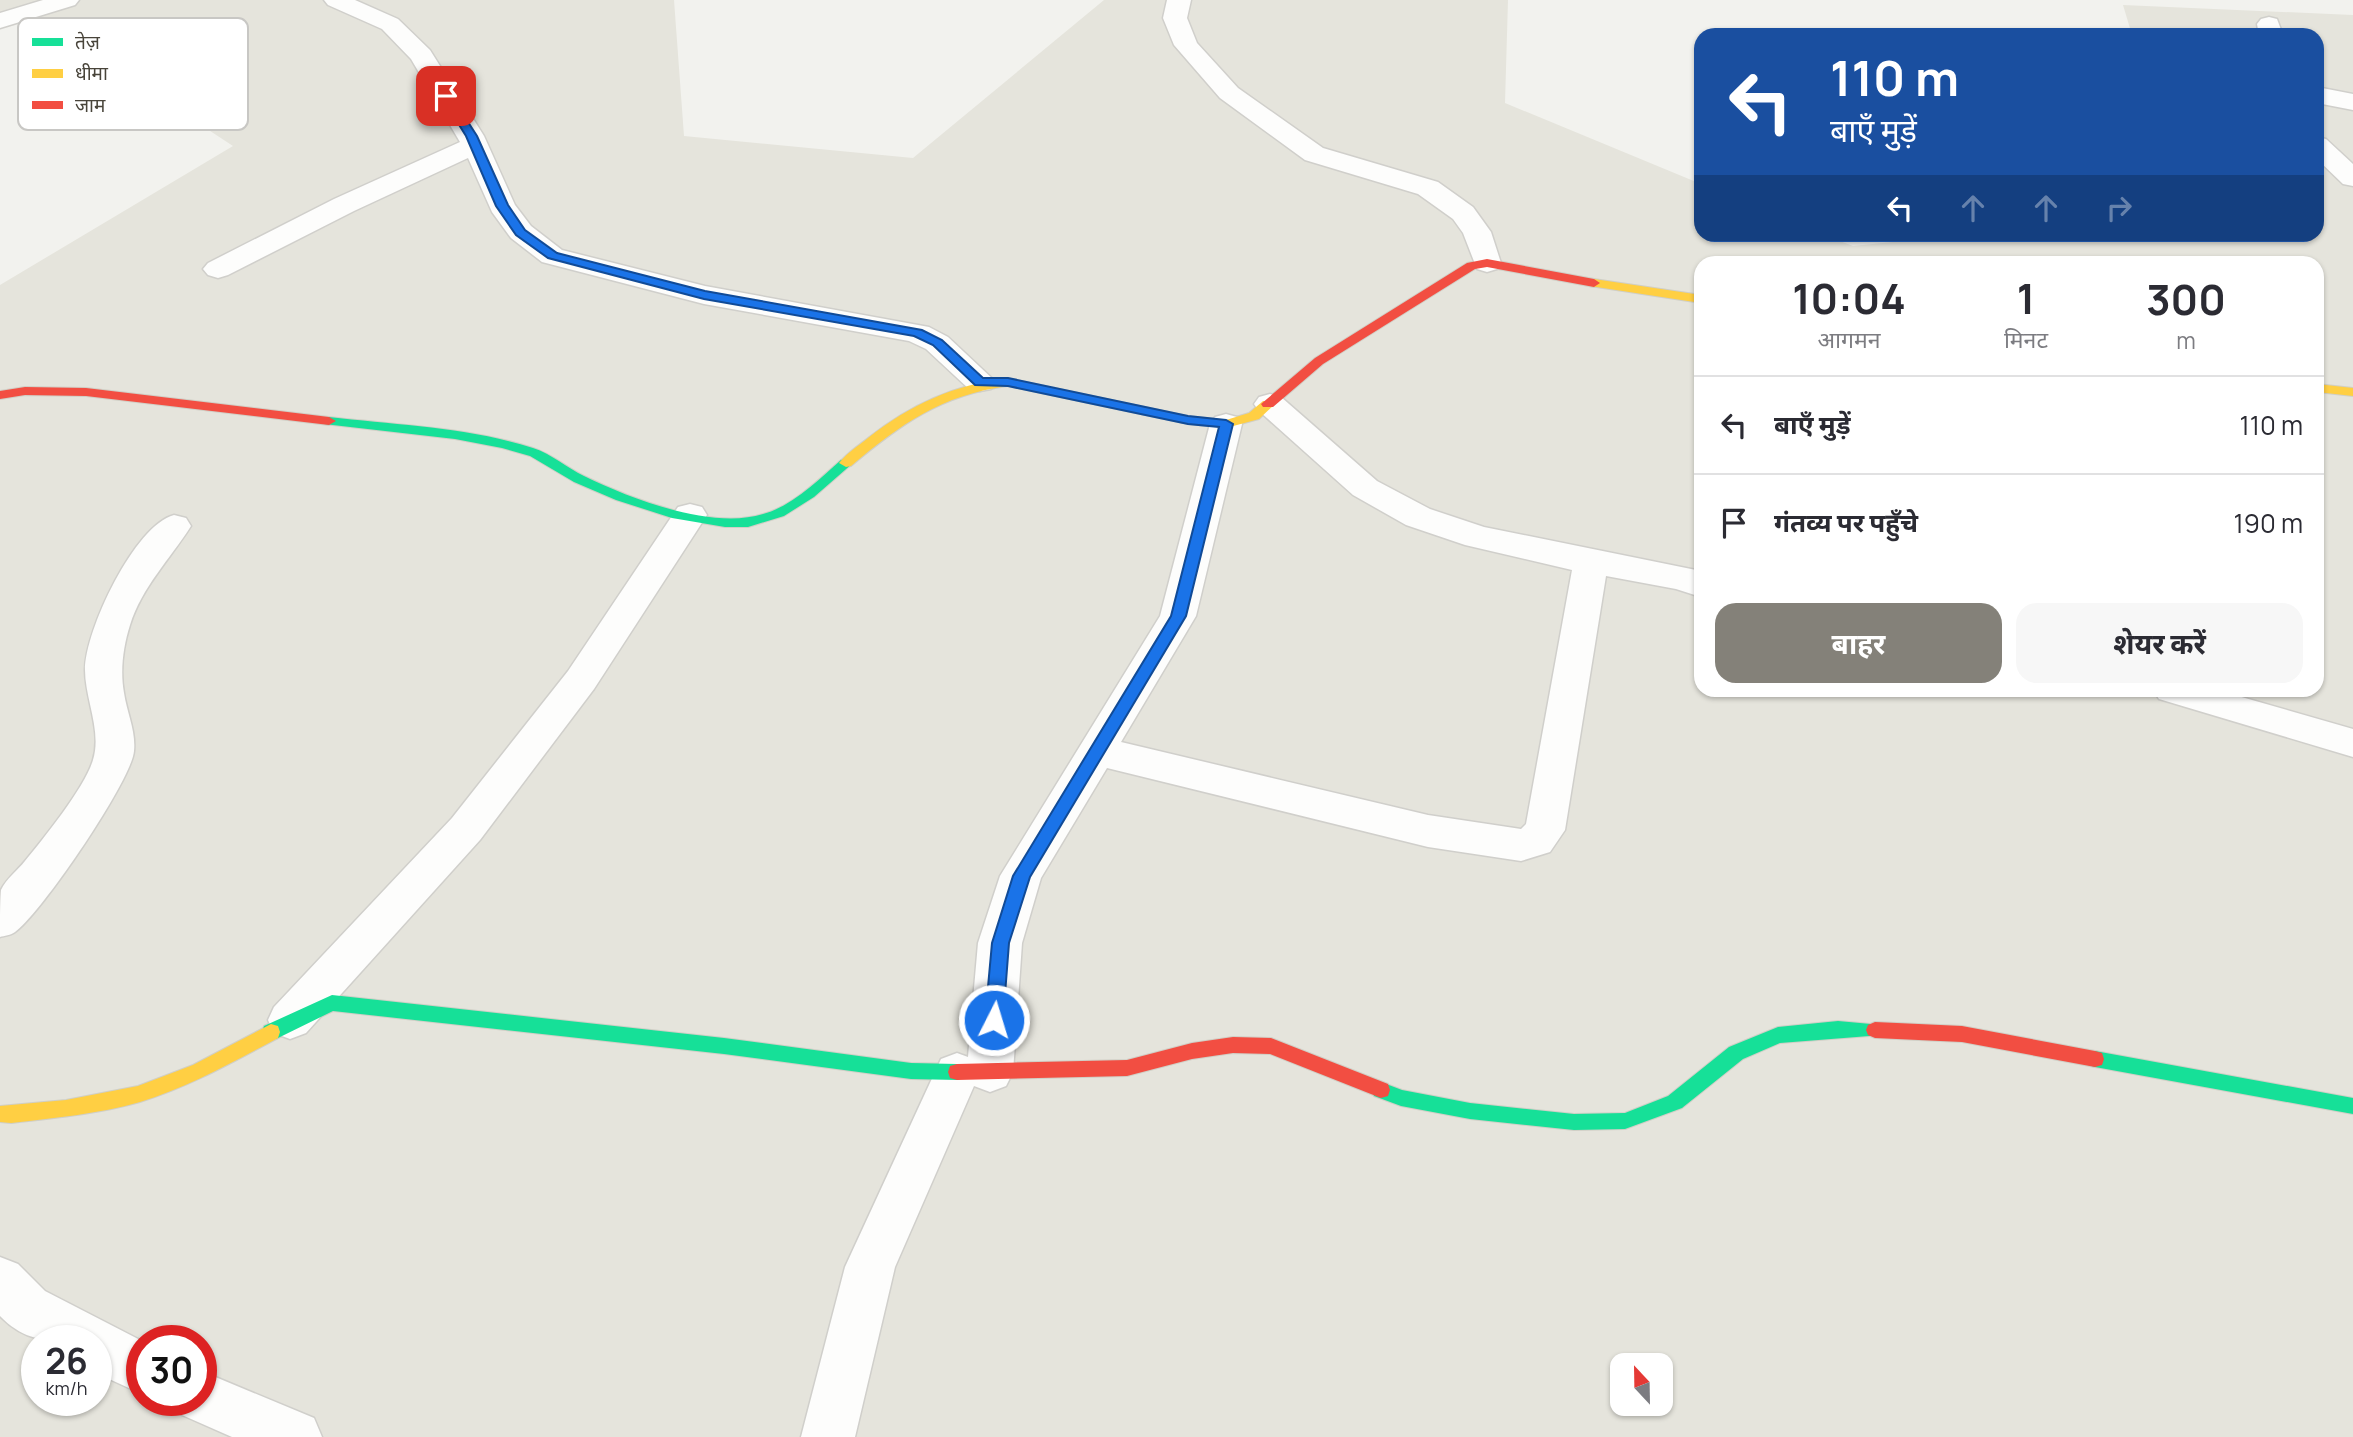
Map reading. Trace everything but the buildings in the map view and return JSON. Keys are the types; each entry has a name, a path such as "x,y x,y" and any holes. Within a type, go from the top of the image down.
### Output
{"street":[{"path":"0,21 67,0"},
{"path":"336,0 390,24 421,55 475,145 502,206 521,232 552,256 704,295 918,333 937,343 980,382"},
{"path":"1179,0 1175,18 1186,45 1229,93 1314,154 1428,188 1463,213 1477,232 1488,264"},
{"path":"2324,96 2353,102"},
{"path":"218,269 285,233 475,145"},
{"path":"2324,151 2353,178"},
{"path":"0,395 25,391 86,392 482,439 538,454 577,478 628,499 713,521 751,522 786,511 915,408 944,393 980,382 1008,382 1188,420 1226,424 1254,416 1319,361 1471,267 1488,264 1694,298"},
{"path":"2324,389 2353,392"},
{"path":"1269,404 1365,488 1418,517 1478,537 1694,582"},
{"path":"828,1437 870,1267 973,1072 1000,943 1021,876 1178,616 1226,424"},
{"path":"290,1020 466,830 581,680 690,515"},
{"path":"0,920 34,881 90,803 113,761 116,743 105,690 103,652 116,612 142,564 174,526"},
{"path":"1097,751 1428,831 1521,845 1535,841 1545,830 1591,561"},
{"path":"2196,697 2353,743"},
{"path":"4,1122 100,1103 170,1084 220,1061 290,1020 332,1003 737,1047 911,1071 1127,1068 1192,1051 1233,1045 1271,1046 1401,1098 1470,1111 1574,1122 1625,1121 1675,1102 1736,1053 1778,1035 1838,1029 1962,1034 2353,1106"},
{"path":"0,1281 27,1308 59,1325"},
{"path":"217,1404 295,1437"}],"shaded area":[{"path":"0,0 674,0 684,136 913,158 1104,0 1508,0 1505,103 1694,181 1694,242 1842,242 1853,246 1893,242 2324,242 2324,28 2130,28 2123,5 2353,15 2353,1437 0,1437 0,285 233,146 209,130 248,130 248,18 29,18 0,13"}],"traffic: fast":[{"path":"329,421 455,435 504,444 535,454 579,479 620,497 672,513 725,522 748,522 779,513 809,494 846,463"},
{"path":"271,1032 332,1003 724,1046 911,1071 957,1072"},
{"path":"1381,1090 1401,1098 1470,1111 1574,1122 1625,1121 1675,1102 1736,1053 1778,1035 1838,1029 1875,1030"},
{"path":"2095,1059 2353,1106"}],"traffic: slow":[{"path":"1594,283 1694,298"},
{"path":"846,463 920,408 960,391 983,385 1008,382 1188,420 1226,424 1254,416 1268,404"},
{"path":"2324,389 2353,392"},
{"path":"0,1114 11,1115 102,1103 138,1094 200,1070 271,1032"}],"traffic: jam":[{"path":"1268,404 1319,361 1471,266 1487,263 1594,283"},
{"path":"0,395 25,391 86,392 329,421"},
{"path":"1875,1030 1962,1034 2095,1059"},
{"path":"957,1072 1127,1068 1192,1051 1233,1045 1271,1046 1381,1090"}],"route":[{"path":"446,96 471,136 502,206 521,232 552,256 704,295 918,333 937,343 980,382 1008,382 1188,420 1226,424 1178,616 1021,876 1000,943 994,1020"}]}
